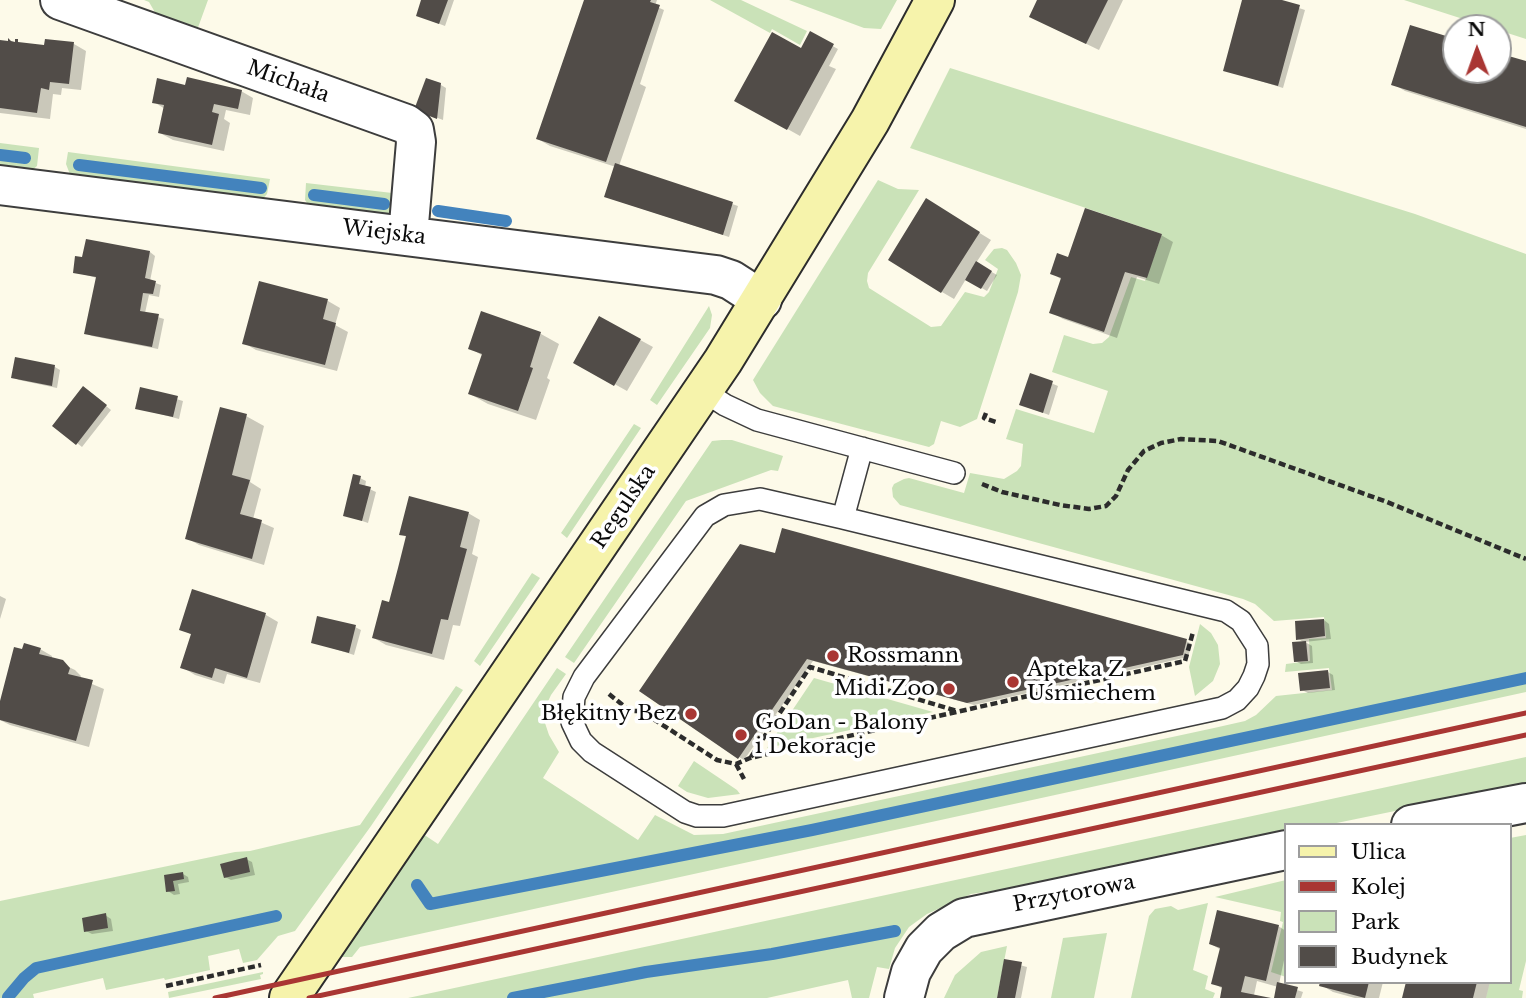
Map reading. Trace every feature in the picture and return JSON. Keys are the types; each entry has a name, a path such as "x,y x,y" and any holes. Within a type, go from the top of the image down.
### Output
{"street":[{"name":"Michała","path":"60,0 406,124 414,130 416,139 408,236"},
{"name":"Regulska","path":"289,998 762,300 870,121 935,0"},
{"name":"Wiejska","path":"0,185 716,275 731,280 762,300"},
{"path":"1421,823 1526,803"},
{"name":"Przytorowa","path":"904,998 911,972 924,949 941,932 964,918 1284,850"}],"lane":[{"path":"702,390 725,405 757,420 954,473"},
{"path":"843,518 862,448"},
{"path":"760,499 843,518 1226,611 1241,621 1252,634 1257,646 1258,664 1248,688 1222,708 762,808 709,817 697,816 673,806 592,752 581,741 572,722 574,697 579,686 705,516 724,505 760,499"}],"path":[{"path":"986,413 984,418 996,422"},
{"path":"954,473 1002,492 1089,509 1107,506 1116,496 1128,470 1144,451 1161,443 1181,439 1218,442 1387,502 1526,559"},
{"path":"600,687 630,711 641,711 717,760 736,764 750,758 1185,661 1201,604"},
{"path":"750,758 810,667 958,712"},
{"path":"166,986 260,966 269,956"}],"green space":[{"path":"144,0 208,0 196,33 160,21 149,2"},
{"path":"710,0 741,0 807,31 800,45 772,29 770,33"},
{"path":"789,0 897,0 881,29 864,28"},
{"path":"1404,0 1526,0 1526,39 1512,34 1512,14 1448,14"},
{"path":"950,68 1415,214 1526,254 1526,692 360,947 352,957 341,957 423,834 438,844 557,668 566,674 551,695 544,710 544,720 559,752 543,778 638,840 655,815 694,835 723,834 1245,721 1256,715 1276,696 1332,690 1329,668 1285,672 1286,664 1310,661 1309,639 1326,638 1324,617 1274,621 1255,604 1243,599 900,505 893,497 894,484 904,479 909,478 964,493 970,473 1004,479 1017,471 1021,466 1023,444 1006,439 1016,409 1094,433 1108,391 1052,372 1064,335 1093,344 1102,343 1109,337 1131,277 1145,281 1162,234 910,148"},
{"path":"0,143 39,148 37,166 31,171 0,168"},
{"path":"68,152 270,179 267,194 261,201 71,177 66,164"},
{"path":"878,180 898,189 919,190 868,273 869,288 931,327 941,326 965,292 984,297 989,292 998,269 985,260 994,249 1007,250 1021,275 977,419 960,427 941,421 934,444 929,447 773,406 760,393 753,380"},
{"path":"306,183 401,194 395,208 384,216 310,207 305,200"},
{"path":"709,306 712,315 710,328 657,405 650,400"},
{"path":"634,424 641,428 567,538 561,533"},
{"path":"732,440 783,456 778,471 771,470 686,501 574,663 565,657 712,441"},
{"path":"532,573 540,578 480,666 474,661"},
{"path":"1200,624 1211,633 1218,645 1220,664 1213,681 1195,696 1189,667"},
{"path":"814,678 933,712 767,748"},
{"path":"456,686 463,690 371,826 295,931 278,936 257,960 243,963 239,949 208,956 210,970 165,980 164,978 106,990 103,978 33,994 34,998 0,998 0,901 250,851 360,825"},
{"path":"1526,757 1526,784 1337,823 1284,823 1284,833 1031,885 971,894 927,914 909,927 895,948 889,969 877,967 869,998 852,998 848,980 767,998 408,998"},
{"path":"694,761 740,794 708,798 687,792 678,786"},
{"path":"1526,835 1526,961 1519,990 1523,991 1522,998 1486,998 1490,984 1512,984 1512,838"},
{"path":"1284,880 1284,976 1271,972 1283,922 1280,921 1281,912 1215,897"},
{"path":"1208,903 1193,970 1208,976 1205,989 1215,993 1213,998 1131,998 1149,916 1155,909 1171,906 1178,910"},
{"path":"1107,933 1094,998 1051,998 1063,938"},
{"path":"1007,946 997,998 944,998 955,975 981,952"},
{"path":"263,972 261,979 169,998 168,992"}],"building":[{"path":"421,0 448,0 439,24 416,16"},
{"path":"584,0 651,0 650,2 660,5 606,162 536,139"},
{"path":"1037,0 1108,0 1086,44 1029,17"},
{"path":"1242,0 1282,0 1300,5 1278,86 1223,71"},
{"path":"1410,25 1442,35 1442,84 1512,84 1512,57 1526,61 1526,127 1391,85"},
{"path":"810,31 834,44 787,130 734,101 772,32 801,48"},
{"path":"8,38 15,42 15,39 18,39 18,42 44,45 45,39 74,42 69,84 50,82 49,90 41,88 37,113 0,108 0,40 8,41"},
{"path":"187,77 242,90 238,109 214,104 212,112 219,114 212,145 158,133 164,105 152,103 157,78 185,85"},
{"path":"426,78 441,83 437,119 414,110"},
{"path":"615,163 733,202 723,235 604,197"},
{"path":"926,198 980,232 941,293 888,260"},
{"path":"1085,208 1162,234 1147,278 1125,272 1104,332 1049,313 1061,278 1050,274 1057,253 1068,257"},
{"path":"86,239 150,251 145,278 156,281 153,294 143,293 140,311 159,314 152,347 84,334 96,277 73,273 75,256 82,257"},
{"path":"976,261 992,271 981,289 965,280"},
{"path":"259,281 328,299 323,319 336,323 325,365 242,344"},
{"path":"481,311 541,332 530,367 533,368 518,411 468,394 482,354 468,349"},
{"path":"599,316 641,339 614,386 573,363"},
{"path":"15,357 55,365 52,386 11,378"},
{"path":"1030,373 1053,381 1043,413 1019,405"},
{"path":"83,386 107,405 76,445 52,426"},
{"path":"140,387 178,396 173,417 135,409"},
{"path":"220,407 247,414 232,475 250,480 240,514 262,520 252,559 185,539"},
{"path":"353,474 361,476 359,484 371,487 362,521 343,516"},
{"path":"409,496 469,512 460,547 467,549 448,620 441,619 432,654 372,638 382,600 389,602 398,568 406,536 399,535"},
{"path":"782,528 1187,639 1183,655 967,703 807,659 738,759 639,691 740,544 775,553"},
{"path":"192,589 266,613 247,678 215,668 212,678 180,668 191,634 179,630"},
{"path":"317,616 356,625 349,653 311,643"},
{"path":"1324,619 1325,636 1296,640 1295,621"},
{"path":"1306,641 1308,661 1294,662 1292,642"},
{"path":"24,643 41,648 39,654 63,660 70,668 68,674 93,680 76,741 0,720 0,701 14,647 22,649"},
{"path":"1328,670 1330,688 1300,691 1298,673"},
{"path":"247,857 250,872 224,878 220,864"},
{"path":"183,872 184,879 173,881 175,891 166,892 164,875"},
{"path":"1217,910 1279,925 1266,981 1245,976 1241,992 1271,998 1220,998 1222,987 1211,984 1220,948 1209,944"},
{"path":"106,913 108,928 84,932 82,918"},
{"path":"1004,959 1022,962 1015,998 997,998"},
{"path":"1277,982 1298,987 1295,998 1274,998"},
{"path":"1320,984 1368,984 1365,998"},
{"path":"1406,984 1476,984 1473,998 1402,998"}],"waterway":[{"path":"0,155 25,158"},
{"path":"79,165 261,188"},
{"path":"314,195 384,204"},
{"path":"438,211 506,221"},
{"path":"417,885 430,904 812,830 1526,678"},
{"path":"8,997 36,968 276,916"},
{"path":"513,998 646,972 772,954 895,931"}],"railway":[{"path":"215,998 1526,713"},
{"path":"309,998 1526,735"}],"place":[{"name":"Rossmann","path":"833,656"},
{"name":"Apteka Z Uśmiechem","path":"1013,682"},
{"name":"Midi Zoo","path":"949,689"},
{"name":"Błękitny Bez","path":"691,714"},
{"name":"GoDan - Balony i Dekoracje","path":"741,735"}]}
